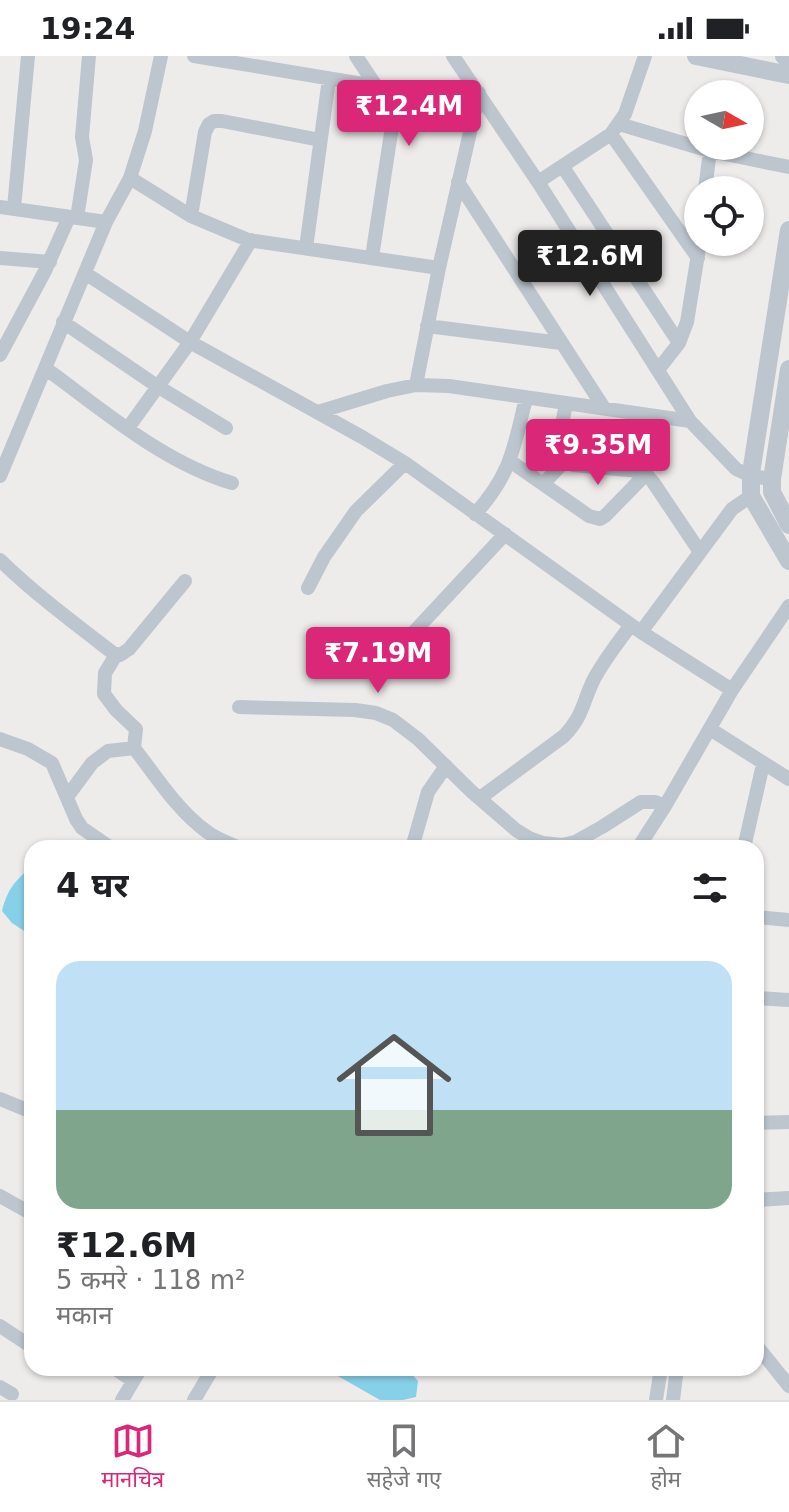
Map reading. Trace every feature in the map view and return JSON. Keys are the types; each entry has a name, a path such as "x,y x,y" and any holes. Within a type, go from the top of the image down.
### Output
{"street":[{"path":"28,56 7,208 106,222"},
{"path":"0,355 73,217 86,160 82,137 89,56"},
{"path":"0,476 106,222 130,178 145,131 161,56"},
{"path":"194,56 375,86"},
{"path":"356,56 386,101 393,120 372,257"},
{"path":"453,56 538,182 690,421 726,460 741,473 751,476 773,470 789,440"},
{"path":"538,182 615,129 625,114 645,56"},
{"path":"696,56 789,75"},
{"path":"306,248 329,79"},
{"path":"416,385 479,93"},
{"path":"191,216 209,124 222,121 320,140"},
{"path":"615,129 684,145"},
{"path":"615,129 698,258 687,322 679,343 658,370"},
{"path":"754,160 789,167"},
{"path":"563,167 679,343"},
{"path":"130,178 191,216 251,240 439,268"},
{"path":"458,182 604,408"},
{"path":"789,230 751,476 751,496 789,561"},
{"path":"128,428 190,342 251,240"},
{"path":"0,258 50,262"},
{"path":"85,273 190,342 405,463 636,628 732,690"},
{"path":"63,322 157,386 226,428"},
{"path":"427,326 561,343"},
{"path":"45,368 176,461 232,483"},
{"path":"789,369 772,492 789,525"},
{"path":"318,412 416,385 449,386 690,421"},
{"path":"475,514 499,486 510,461 526,398"},
{"path":"566,404 560,443 565,461 573,465 646,474 700,552"},
{"path":"510,461 589,516 600,519 646,474"},
{"path":"543,484 565,461"},
{"path":"308,588 324,557 356,511 405,463"},
{"path":"480,798 572,728 595,677 732,509 751,496"},
{"path":"399,648 505,534"},
{"path":"0,560 20,580 116,655 124,654 129,649 185,581"},
{"path":"641,840 665,806 732,690 789,606"},
{"path":"116,655 105,673 104,694 136,729 134,748 183,809 220,840"},
{"path":"239,707 355,710 376,713 393,720 418,739 516,830 535,840"},
{"path":"710,729 789,779"},
{"path":"0,739 28,749 52,763 76,819 82,828 99,840"},
{"path":"67,797 92,763 108,751 134,748"},
{"path":"746,840 763,764"},
{"path":"416,840 428,792 446,766"},
{"path":"579,840 641,802 665,806"},
{"path":"764,918 789,920"},
{"path":"764,998 789,1000"},
{"path":"0,1099 24,1109"},
{"path":"764,1122 788,1117"},
{"path":"0,1196 24,1210"},
{"path":"764,1200 789,1198"},
{"path":"0,1326 24,1342"},
{"path":"764,1355 789,1386"},
{"path":"122,1400 136,1376"},
{"path":"194,1400 208,1376"},
{"path":"656,1400 660,1376"},
{"path":"673,1400 676,1376"}],"water":[{"path":"24,873 24,931 2,911 7,896"},
{"path":"338,1376 413,1376 418,1381 416,1397 380,1400"}]}
